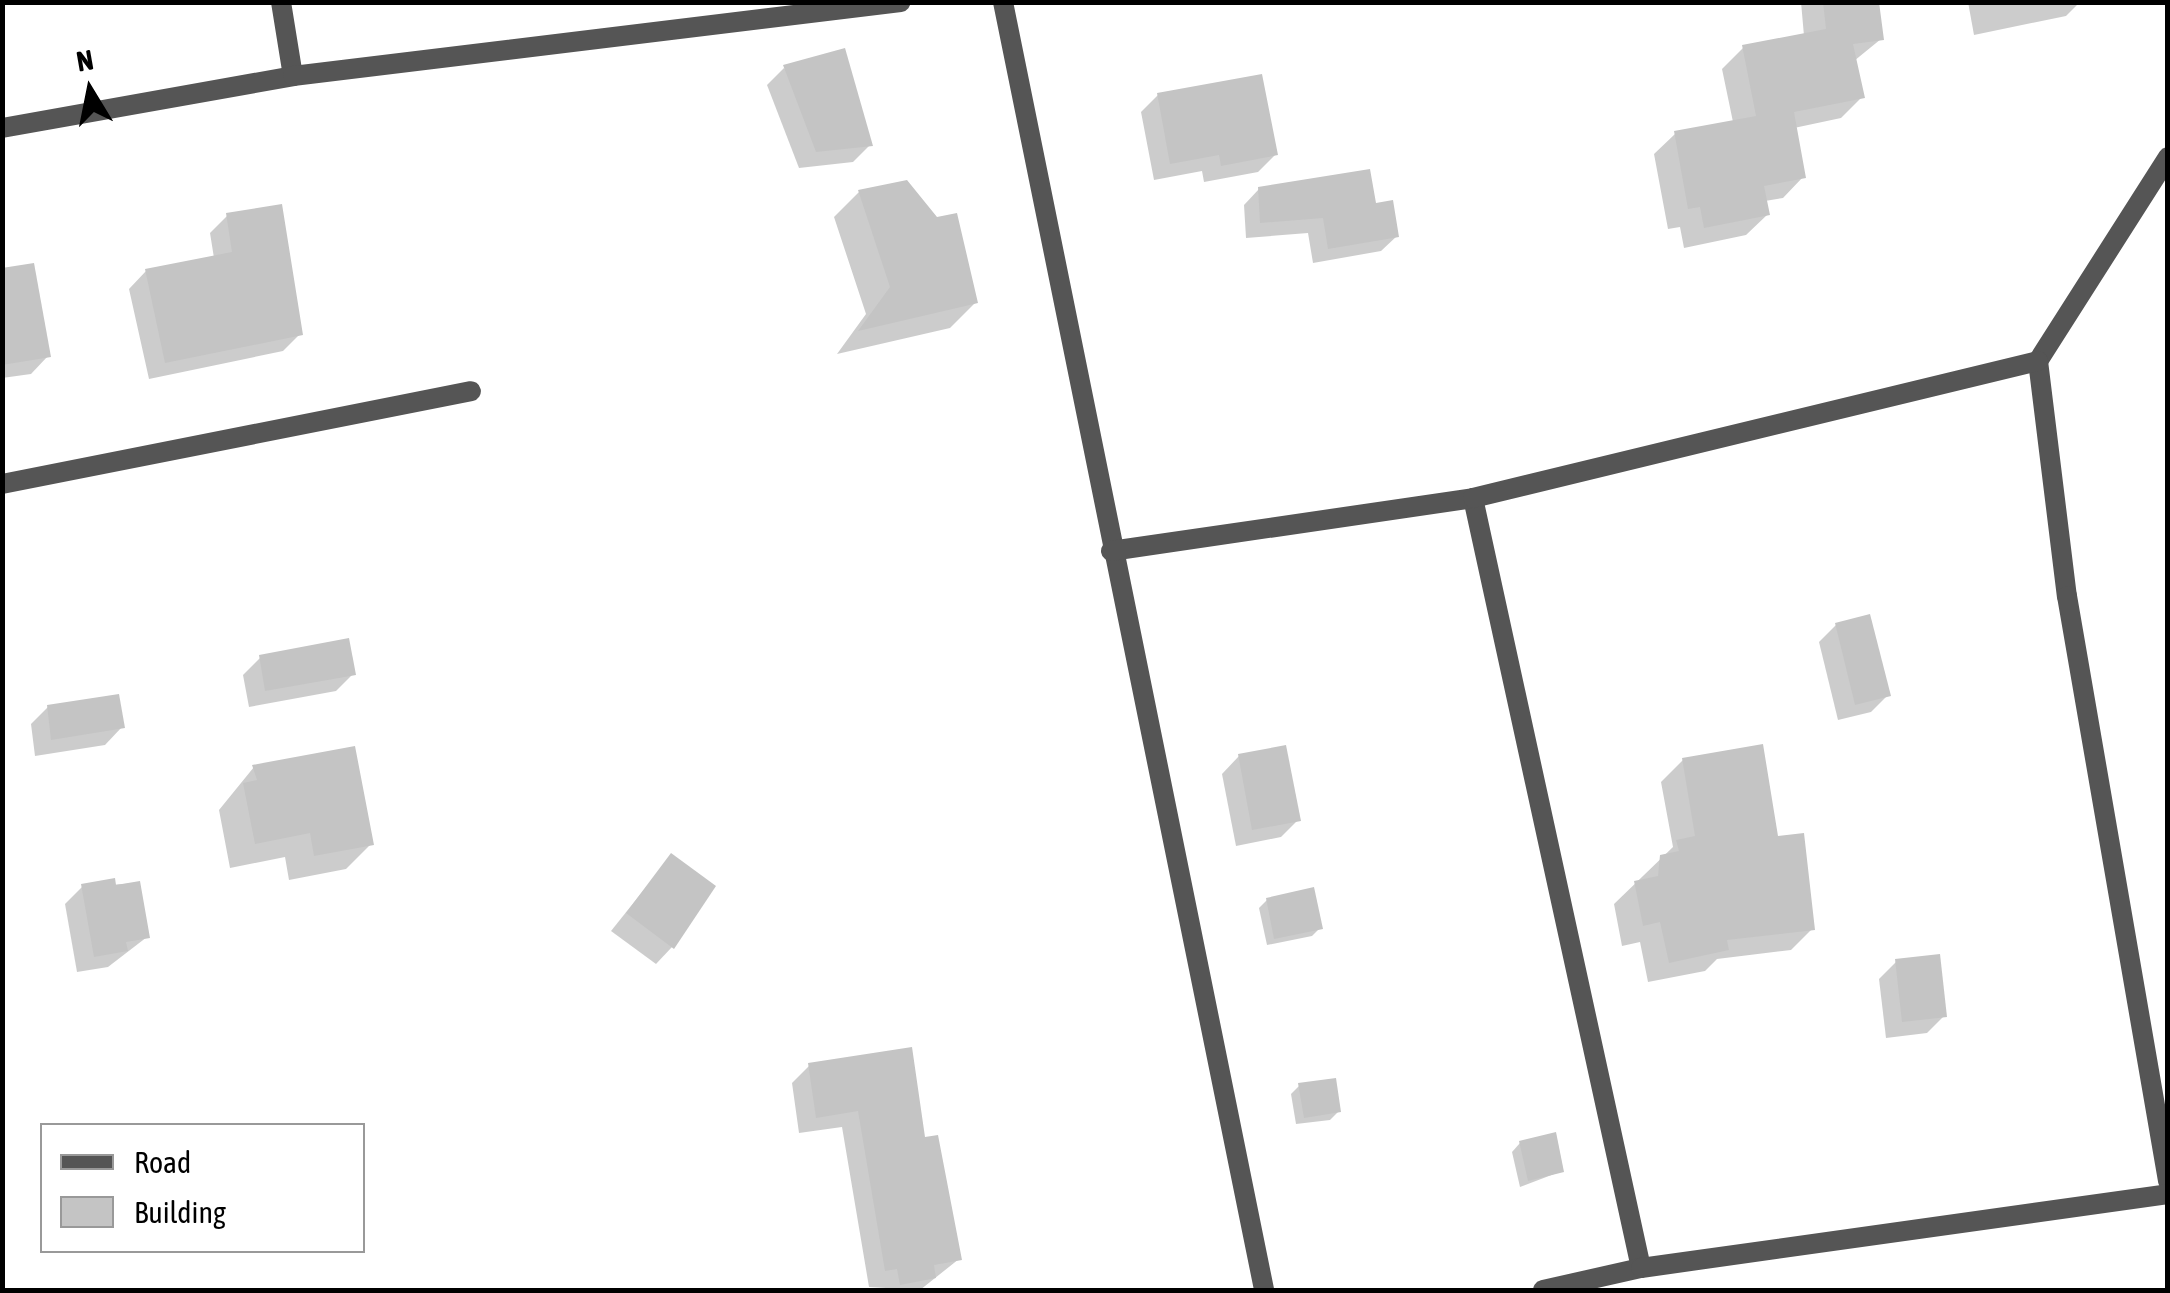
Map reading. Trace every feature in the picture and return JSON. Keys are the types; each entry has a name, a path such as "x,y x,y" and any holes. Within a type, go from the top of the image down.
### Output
{"street":[{"path":"280,2 293,76"},
{"path":"2,128 293,76 901,2"},
{"path":"1003,2 1111,551 1264,1290"},
{"path":"2168,157 2038,362 2067,596 2168,1180"},
{"path":"1111,551 1473,498 2038,362"},
{"path":"2,484 470,390"},
{"path":"1473,498 1641,1268"},
{"path":"1543,1290 1641,1268 2168,1194"}],"building":[{"path":"1823,2 1879,2 1884,40 1853,44 1865,98 1794,112 1806,178 1764,186 1770,215 1704,228 1700,207 1688,209 1674,131 1756,116 1742,45 1826,29"},
{"path":"845,48 873,146 816,152 783,65"},
{"path":"1262,74 1278,155 1221,166 1219,155 1170,164 1157,93"},
{"path":"1370,169 1376,203 1393,200 1399,237 1328,249 1323,218 1260,223 1258,187"},
{"path":"907,180 937,217 957,213 978,303 858,331 890,287 858,190"},
{"path":"282,204 303,335 165,363 145,269 232,252 226,213"},
{"path":"34,263 51,357 2,365 2,268"},
{"path":"1870,614 1891,696 1855,705 1835,623"},
{"path":"349,638 356,675 265,691 259,655"},
{"path":"119,694 125,728 51,740 47,705"},
{"path":"1763,744 1778,836 1804,833 1815,930 1727,940 1729,950 1669,963 1660,922 1643,926 1634,881 1658,876 1660,855 1679,851 1676,840 1695,836 1682,758"},
{"path":"1286,745 1301,821 1252,830 1238,754"},
{"path":"355,746 374,845 314,856 310,833 255,844 243,783 257,780 252,765"},
{"path":"671,853 716,886 674,949 626,913"},
{"path":"115,878 116,885 140,881 150,938 126,942 128,951 94,957 81,884"},
{"path":"1314,887 1323,929 1274,939 1266,898"},
{"path":"1940,954 1947,1017 1902,1022 1895,959"},
{"path":"912,1047 925,1137 938,1135 962,1260 934,1265 936,1278 900,1285 897,1269 885,1271 858,1111 816,1118 808,1063"},
{"path":"1336,1078 1341,1112 1304,1118 1298,1083"},
{"path":"1556,1132 1564,1172 1528,1181 1519,1141"}]}
